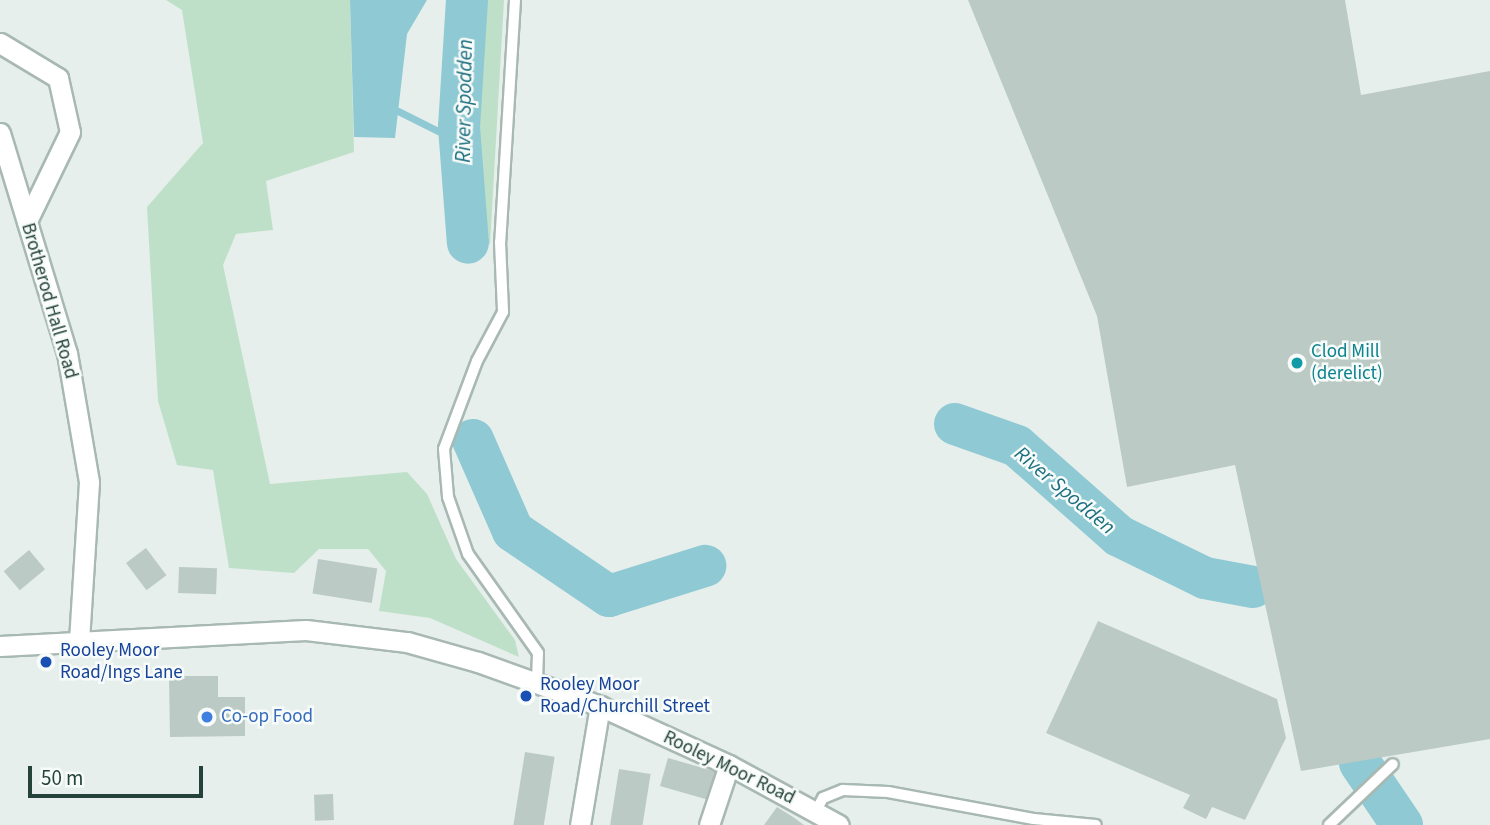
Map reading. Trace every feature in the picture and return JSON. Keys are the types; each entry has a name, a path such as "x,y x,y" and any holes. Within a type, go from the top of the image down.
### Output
{"street":[{"path":"0,43 58,78 71,132 27,221"},
{"name":"Brotherod Hall Road","path":"0,133 67,353 89,482 79,640"},
{"name":"Rooley Moor Road","path":"0,646 306,630 407,642 600,706 729,765 839,825"},
{"path":"580,825 600,706"},
{"path":"709,825 729,765"}],"lane":[{"path":"515,0 500,242 503,312 478,361 444,449 448,497 468,554 538,653 537,684"},
{"path":"1329,825 1356,803 1393,764"},
{"path":"816,811 823,798 843,790 888,792 1034,819 1096,825"}],"green space":[{"path":"166,0 350,0 354,152 266,181 273,230 236,234 223,265 270,484 407,472 427,494 456,559 515,640 519,657 430,618 379,611 386,571 368,549 319,549 294,573 229,568 213,470 177,465 158,401 147,207 203,143 182,10"},
{"path":"483,0 504,0 490,244 474,244 470,130"}],"water":[{"path":"350,0 427,0 407,34 395,138 354,137"}],"building":[{"name":"Clod Mill (derelict)","path":"968,0 1345,0 1361,95 1490,71 1490,739 1301,771 1235,465 1127,487 1097,316"},
{"path":"146,548 166,575 146,590 126,563"},
{"path":"29,550 45,569 20,590 4,571"},
{"path":"318,559 377,568 372,603 313,594"},
{"path":"179,567 217,568 216,594 178,593"},
{"path":"1098,621 1277,699 1286,738 1245,820 1212,807 1206,819 1183,808 1190,795 1046,733"},
{"name":"Co-op Food","path":"169,676 218,676 218,697 245,697 245,736 170,737"},
{"path":"525,752 555,757 544,825 513,825"},
{"path":"668,758 717,772 709,800 660,786"},
{"path":"619,769 651,774 643,825 610,825"},
{"path":"333,794 334,820 315,821 314,795"},
{"path":"777,807 793,817 804,825 764,825"}],"waterway":[{"name":"River Spodden","path":"467,0 459,127 468,243"},
{"path":"398,111 460,142"},
{"name":"River Spodden","path":"955,424 1017,446 1119,536 1205,578 1253,587"},
{"name":"River Spodden","path":"473,440 513,531 609,596 705,566"},
{"name":"River Spodden","path":"1360,763 1402,825"}],"place":[{"name":"Clod Mill (derelict)","path":"1297,363"},
{"name":"Rooley Moor Road/Ings Lane","path":"46,662"},
{"name":"Rooley Moor Road/Churchill Street","path":"526,696"},
{"name":"Co-op Food","path":"207,717"}]}
